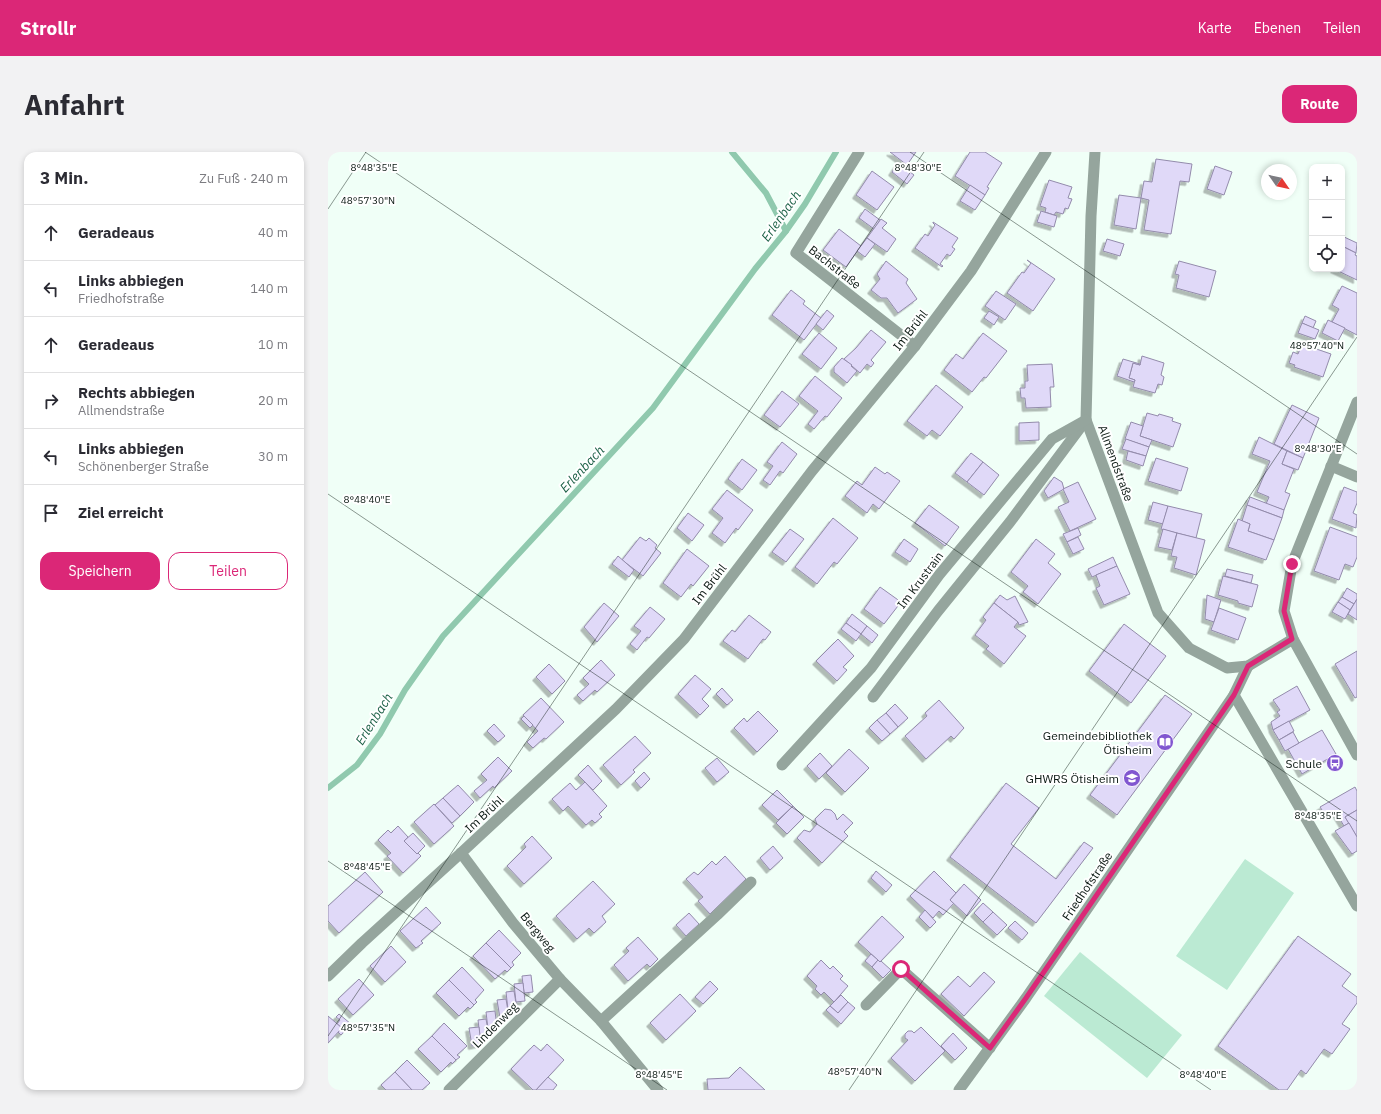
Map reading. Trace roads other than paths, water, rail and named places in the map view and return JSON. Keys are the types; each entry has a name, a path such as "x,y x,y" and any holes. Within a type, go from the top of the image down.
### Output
{"street":[{"name":"Bachstraße","path":"859,152 796,253 915,346"},
{"name":"Im Brühl","path":"328,976 616,709 684,639 812,471 915,346 971,271 1046,152"},
{"name":"Allmendstraße","path":"1095,152 1091,216 1086,420 1158,614 1189,648 1227,668 1248,666 1292,639"},
{"path":"1357,402 1292,564 1284,611 1292,639 1357,755"},
{"path":"873,697 938,611 1010,522 1086,420"},
{"name":"Im Krustrain","path":"782,766 871,668 939,575 1052,440 1086,420"},
{"path":"1331,466 1357,477"},
{"name":"Friedhofstraße","path":"958,1090 1026,998 1234,695 1248,666"},
{"path":"1234,695 1357,906"},
{"name":"Bergweg","path":"461,853 513,923 560,979 601,1020 658,1090"},
{"path":"601,1020 717,915 751,882"},
{"path":"866,1005 901,969 990,1048"},
{"name":"Lindenweg","path":"449,1090 560,979"}],"waterway":[{"path":"732,152 766,193 786,231"},
{"name":"Erlenbach","path":"328,788 357,765 380,734 405,690 443,636 653,408 755,269 786,231 805,204 836,152"}],"place":[{"name":"Gemeindebibliothek Ötisheim","path":"1165,742"},
{"name":"Schule","path":"1335,763"},
{"name":"GHWRS Ötisheim","path":"1132,778"}]}
